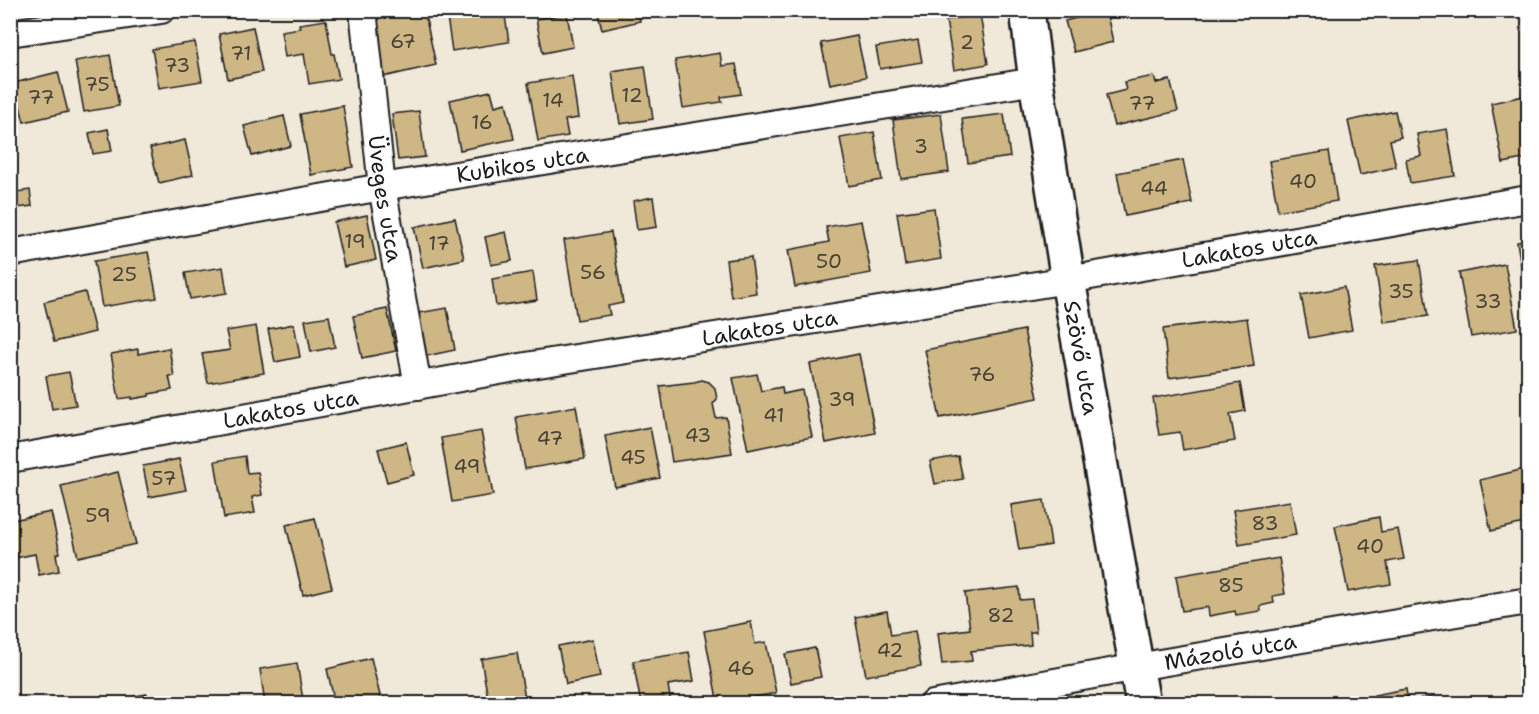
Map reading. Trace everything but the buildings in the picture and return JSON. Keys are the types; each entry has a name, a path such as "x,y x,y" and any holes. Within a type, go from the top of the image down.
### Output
{"street":[{"path":"10,33 161,10"},
{"name":"Üveges utca","path":"363,10 382,187 418,386"},
{"name":"Szövő utca","path":"1027,10 1068,280 1143,704"},
{"name":"Kubikos utca","path":"10,254 382,187 1036,81"},
{"name":"Lakatos utca","path":"10,459 532,365 1068,280 1528,199"},
{"name":"Mázoló utca","path":"933,704 1528,601"}]}
